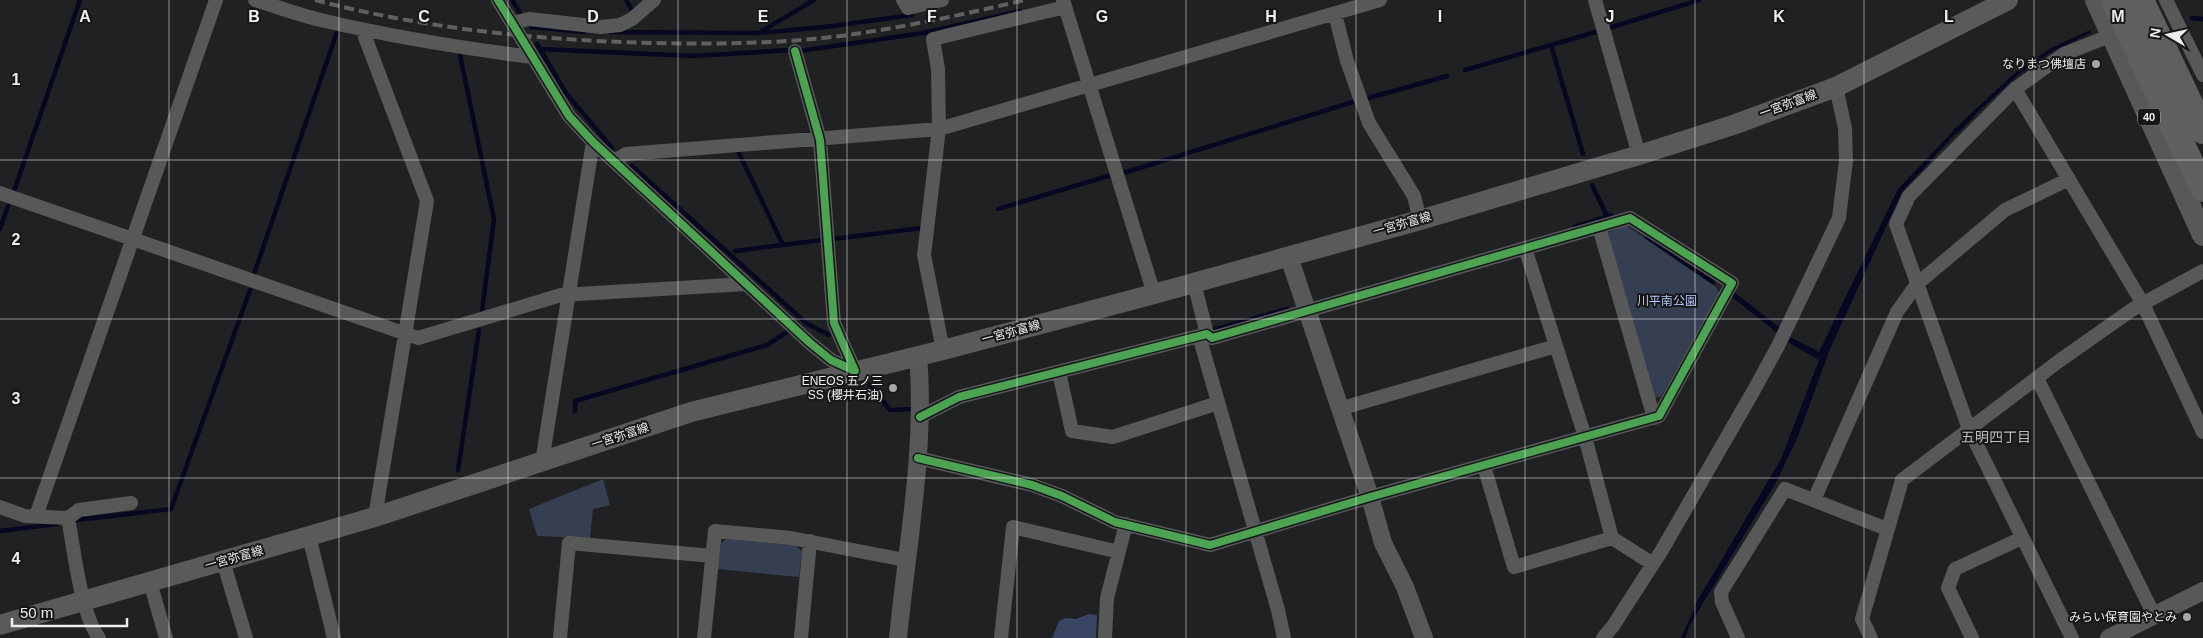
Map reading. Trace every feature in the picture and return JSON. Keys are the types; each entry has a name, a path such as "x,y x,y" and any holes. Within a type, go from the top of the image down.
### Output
{"highway":[{"path":"2114,0 2203,189"},
{"path":"2142,0 2203,131"}],"main road":[{"name":"一宮弥富線","path":"0,625 375,517 691,412 943,350 1154,294 1420,220 1640,155 1733,125 1836,87 2008,0"},
{"name":"40","path":"2096,0 2203,235"}],"street":[{"path":"36,516 216,0"},
{"path":"255,0 324,21 362,29 469,49 532,57"},
{"path":"498,0 569,116 593,142 831,360 855,371"},
{"path":"512,23 529,19 601,27 620,26 632,19 654,0"},
{"path":"903,0 908,8 942,0"},
{"path":"614,160 626,154 939,130 1380,0"},
{"path":"1595,0 1640,155"},
{"path":"2166,0 2203,75"},
{"path":"943,350 924,255 939,130 938,69 933,39 1064,3 1154,294"},
{"path":"1334,14 1347,60 1369,123 1414,196 1420,220"},
{"path":"362,29 427,201 375,517"},
{"path":"2072,638 1969,429 1896,224 1909,196 2015,89 2064,54 2112,35"},
{"path":"795,51 820,140 834,323 855,371"},
{"path":"1603,638 1613,626 1653,564 1692,500 1773,355 1839,218 1846,161 1845,128 1836,87"},
{"path":"2015,89 2144,304 2203,432"},
{"path":"542,462 593,142"},
{"path":"1814,500 1897,312 1917,284 2005,210 2069,179"},
{"path":"0,193 418,338 561,295 746,284"},
{"path":"918,458 1032,486 1062,496 1115,522 1210,545 1370,497 1659,416 1732,283 1630,218 1212,338 1203,335 958,397 920,417"},
{"path":"1599,227 1654,418"},
{"path":"1525,248 1586,437 1612,538 1653,564"},
{"path":"1289,257 1305,310 1370,497 1383,543 1405,587 1424,638"},
{"path":"1871,638 1862,619 1902,480 2037,378 2144,304 2203,271"},
{"path":"1194,283 1218,403 1278,610 1284,638"},
{"path":"1339,409 1556,346"},
{"path":"898,638 905,560 918,458 921,391 918,356"},
{"path":"1059,372 1072,431 1113,437 1218,403"},
{"path":"2037,378 2154,615"},
{"path":"1484,466 1514,567 1612,538"},
{"path":"1738,638 1722,602 1721,592 1785,489 1887,529"},
{"path":"0,507 25,516 68,518 79,510 131,503"},
{"path":"68,518 84,601 94,631 99,638"},
{"path":"1105,638 1108,598 1126,524"},
{"path":"1001,638 1013,527 1119,552"},
{"path":"704,638 715,531 810,541 905,560"},
{"path":"309,536 334,638"},
{"path":"1972,638 1948,588 1955,570 2022,538"},
{"path":"801,638 810,541"},
{"path":"560,638 568,543 712,556"},
{"path":"223,561 246,638"},
{"path":"150,582 166,638"},
{"path":"2109,638 2202,593"}],"green space":[{"name":"川平南公園","path":"1627,226 1716,287 1719,293 1661,397 1655,397 1606,237 1609,232"},
{"path":"603,479 610,505 593,509 590,538 537,536 529,509"},
{"path":"726,539 795,545 802,551 799,577 717,569 721,543"}],"shaded area":[{"path":"2090,30 2091,33 2053,51 2018,75 1967,122 1965,119 2017,71 2051,48"},
{"path":"1958,126 1959,130 1902,192 1830,349 1798,436 1778,479 1690,625 1685,638 1681,638 1699,598 1781,459 1819,360 1786,341 1788,336 1819,352 1898,189"},
{"path":"1734,292 1783,330 1780,335 1732,297"},
{"path":"1089,614 1097,615 1096,638 1052,638 1059,621 1066,618 1076,619"}],"waterway":[{"path":"14,191 80,0"},
{"path":"512,0 520,13"},
{"path":"626,0 632,10"},
{"path":"760,32 814,0"},
{"path":"1609,28 1699,0"},
{"path":"800,51 923,33 1020,11"},
{"path":"610,32 759,33 825,27 912,15"},
{"path":"2192,18 2203,19"},
{"path":"531,27 585,32"},
{"path":"254,274 338,29"},
{"path":"1465,70 1599,31"},
{"path":"537,44 566,93 612,148"},
{"path":"1551,45 1583,154"},
{"path":"540,49 693,56 791,50"},
{"path":"460,55 494,219 482,311"},
{"path":"1365,99 1447,76"},
{"path":"1120,174 1356,101"},
{"path":"1955,132 1971,117"},
{"path":"738,151 783,245"},
{"path":"632,166 806,323 829,335"},
{"path":"998,209 1111,175"},
{"path":"1592,185 1607,216"},
{"path":"0,229 8,206"},
{"path":"1575,227 1611,215"},
{"path":"833,239 922,228"},
{"path":"1647,237 1713,282"},
{"path":"735,251 822,240"},
{"path":"77,520 171,509 250,290"},
{"path":"1213,330 1287,309"},
{"path":"458,470 479,330"},
{"path":"575,411 575,401 767,345 787,332"},
{"path":"870,385 890,410 911,409"},
{"path":"0,531 57,524"}],"railway":[{"path":"315,0 398,19 440,26 524,36 651,43 764,42 832,37 929,21 1025,0"}],"cycle path":[{"path":"498,0 569,116 593,142 810,343 831,360 855,371 834,323 820,140 795,51"},
{"path":"918,458 1032,485 1062,496 1115,522 1210,545 1370,497 1659,416 1732,283 1630,218 1212,338 1207,334 959,397 920,417"}],"place":[{"name":"なりまつ佛壇店","path":"2096,64"},
{"name":"ENEOS 五ノ三 SS (櫻井石油)","path":"893,388"},
{"name":"みらい保育園やとみ","path":"2187,617"}],"district":[{"name":"五明四丁目","path":"1996,437"}]}
